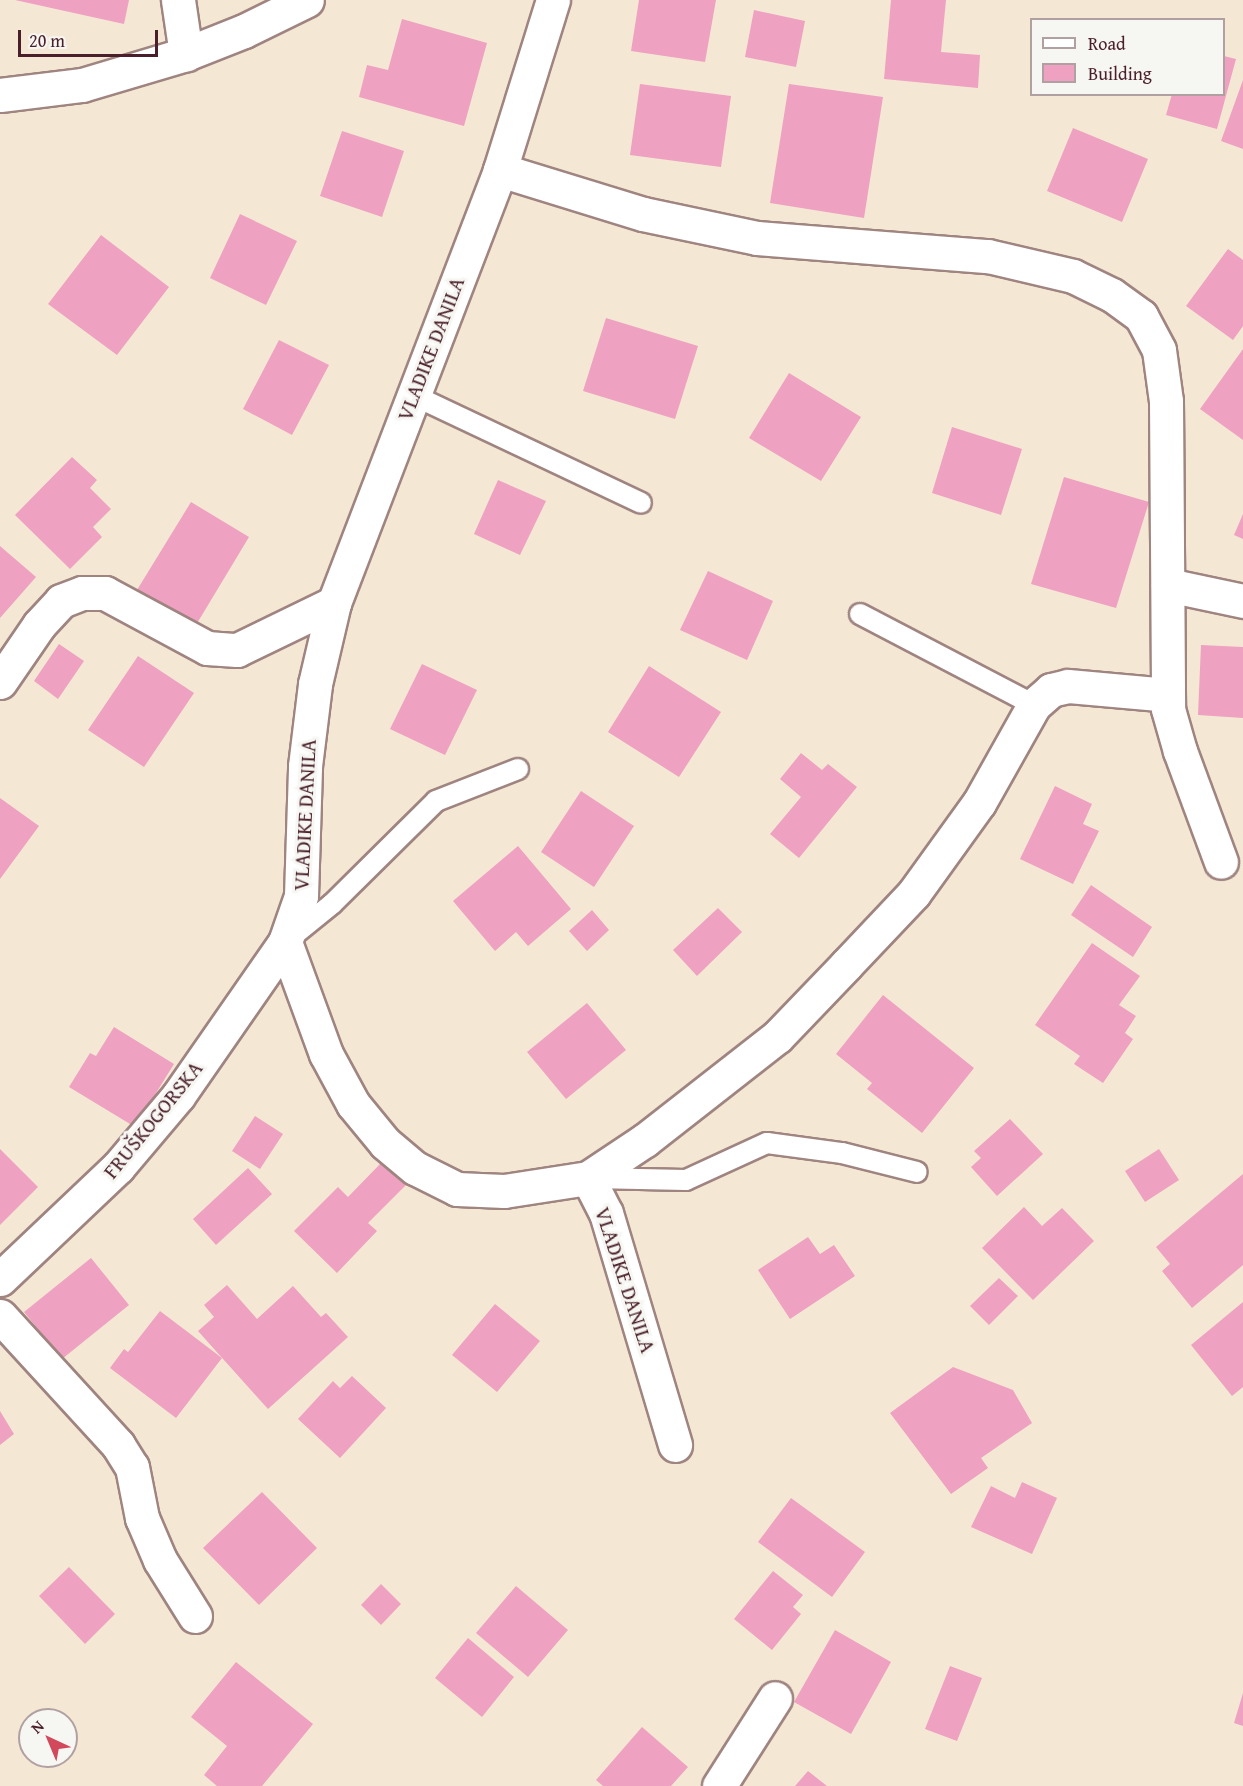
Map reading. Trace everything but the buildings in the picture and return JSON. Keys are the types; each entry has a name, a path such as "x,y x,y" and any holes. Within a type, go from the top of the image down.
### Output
{"street":[{"path":"178,0 186,54"},
{"path":"0,95 82,85 186,54 244,32 307,0"},
{"name":"VLADIKE DANILA","path":"285,942 301,896 305,766 315,684 334,603 500,170 553,0"},
{"path":"500,170 643,214 757,238 988,256 1073,276 1112,295 1141,316 1159,350 1166,401 1167,695 1180,751 1221,862"},
{"path":"1168,585 1243,601"},
{"path":"0,682 39,625 61,601 82,593 105,593 199,644 237,650 334,603"},
{"path":"285,942 326,1054 353,1104 385,1143 415,1168 457,1189 504,1191 588,1178 645,1140 777,1037 869,941 914,893 979,803 1034,705 1052,690 1068,686 1167,695"},
{"name":"FRUŠKOGORSKA","path":"0,1280 52,1234 163,1114 285,942"},
{"name":"VLADIKE DANILA","path":"588,1178 606,1213 675,1445"},
{"path":"0,1316 118,1445 132,1467 142,1518 160,1560 195,1616"},
{"path":"718,1786 776,1698"}],"lane":[{"path":"413,395 640,503"},
{"path":"860,614 1034,705"},
{"path":"285,942 332,904 436,801 518,769"},
{"path":"588,1178 686,1180 767,1143 842,1153 917,1172"}]}
